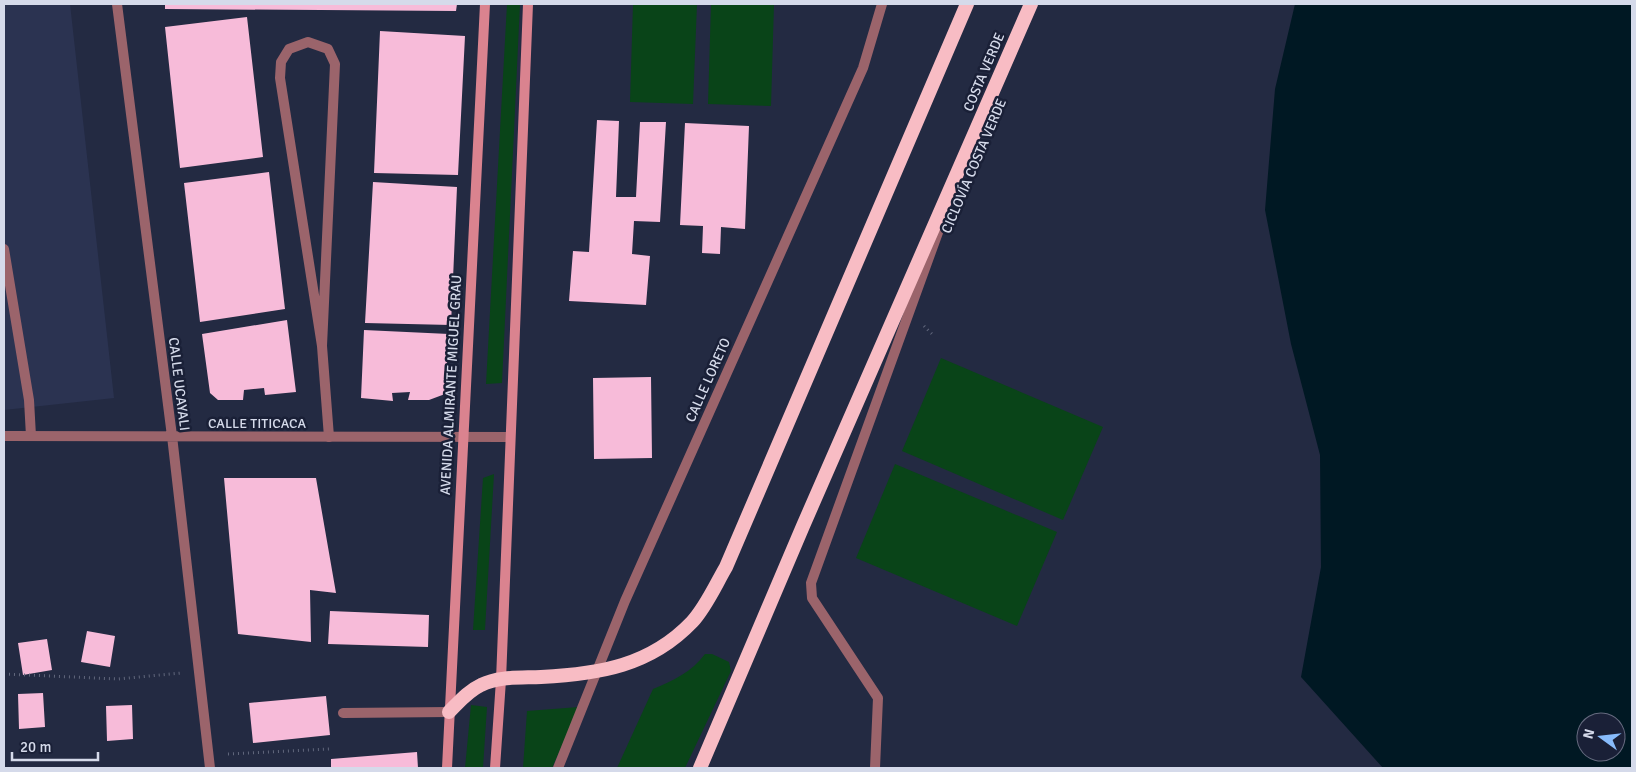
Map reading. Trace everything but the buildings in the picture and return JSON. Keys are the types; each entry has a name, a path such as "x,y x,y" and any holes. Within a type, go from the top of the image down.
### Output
{"highway":[{"path":"449,712 468,692 483,684 501,680 596,672 632,664 654,652 692,622 726,567 967,4"},
{"name":"COSTA VERDE","path":"700,768 803,526 1031,4"}],"main road":[{"name":"AVENIDA ALMIRANTE MIGUEL GRAU","path":"447,768 485,4"},
{"path":"495,768 501,680 509,437 528,4"}],"street":[{"name":"CALLE UCAYALI","path":"117,4 172,436 210,768"},
{"name":"CALLE LORETO","path":"558,768 625,601 863,68 882,4"},
{"path":"322,346 335,64 328,49 308,42 290,48 281,62 280,78 322,346 329,437"},
{"path":"875,768 878,698 812,598 811,583 967,153"},
{"path":"4,249 29,400 31,436"},
{"name":"CALLE TITICACA","path":"4,436 509,437"},
{"path":"343,713 449,712"}],"path":[{"path":"921,322 933,335"},
{"path":"4,674 118,679 199,671"},
{"path":"209,755 330,749"}],"shaded area":[{"path":"4,4 70,4 114,398 4,410"},
{"path":"1295,4 1632,4 1632,768 1383,768 1301,677 1321,567 1320,455 1291,344 1265,210 1275,89"}],"green space":[{"path":"507,4 520,4 502,383 486,384"},
{"path":"633,4 697,4 693,104 630,102"},
{"path":"711,4 774,4 771,106 708,104"},
{"path":"941,358 1103,427 1063,520 902,451"},
{"path":"895,464 1057,532 1017,626 856,558"},
{"path":"494,474 485,630 473,630 483,478"},
{"path":"705,654 712,654 729,662 731,671 685,768 617,768 653,689 688,671"},
{"path":"471,705 487,707 483,768 465,768"},
{"path":"579,707 552,768 523,768 527,711"}]}
